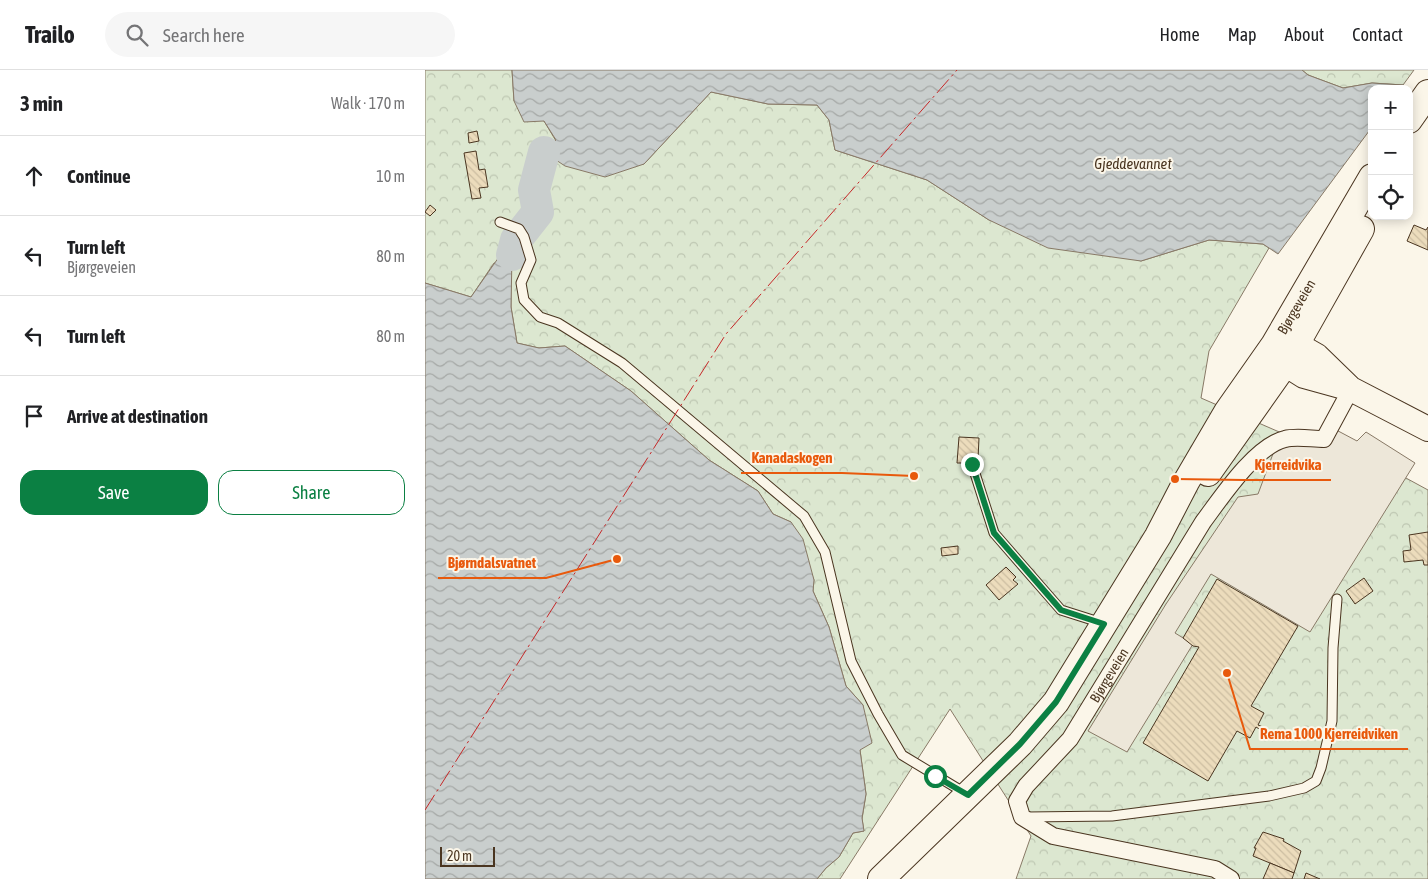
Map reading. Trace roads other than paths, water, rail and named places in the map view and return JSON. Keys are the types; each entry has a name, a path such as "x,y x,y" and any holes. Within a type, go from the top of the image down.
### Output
{"main road":[{"path":"1410,130 1419,107"},
{"name":"Bjørgeveien","path":"1285,351 1368,185"},
{"name":"Bjørgeveien","path":"881,879 1020,744 1056,702 1157,536 1207,475 1368,216"}],"street":[{"path":"1285,351 1304,376 1351,389 1428,430"},
{"name":"Bjørgeveien","path":"1022,817 1017,801 1026,786 1071,739 1214,508 1253,460 1269,446 1285,439 1324,439 1351,389"},
{"path":"1022,817 1053,836 1215,869 1231,879"}],"lane":[{"path":"500,222 521,233 531,260 521,283 524,300 540,316 558,323 622,363 804,516 825,552 851,661 902,754 968,795"},
{"path":"972,464 994,533 1061,610 1104,624"},
{"path":"1022,817 1112,816 1269,796 1304,788 1316,781 1332,721 1333,648 1337,599"}],"water":[{"name":"Gjeddevannet","path":"512,70 1302,70 1308,75 1343,88 1372,83 1403,85 1368,85 1368,132 1278,254 1263,244 1209,240 1141,261 1048,248 989,220 927,180 835,150 829,120 817,105 768,104 711,92 644,164 605,177 565,166 544,152 556,140 544,121 524,122 514,101"},
{"path":"501,254 512,255 511,307 517,343 539,348 565,346 631,391 709,460 758,491 773,514 791,522 803,539 814,580 813,591 829,627 846,686 863,705 872,743 860,750 866,794 862,818 864,831 853,833 839,857 817,879 425,879 425,283 471,297"}],"waterway":[{"path":"512,255 516,240 538,212 534,190 544,152"}],"place":[{"name":"Kanadaskogen","path":"914,476"},
{"name":"Kjerreidvika","path":"1175,479"},
{"name":"Bjørndalsvatnet","path":"617,559"},
{"name":"Rema 1000 Kjerreidviken","path":"1227,673"}]}
